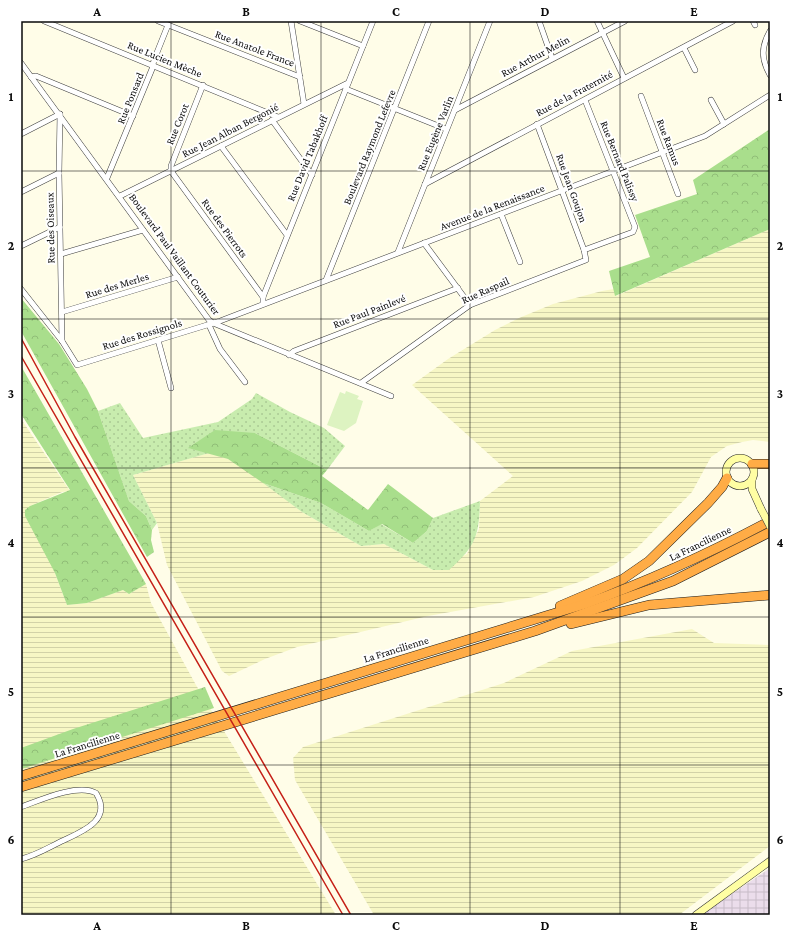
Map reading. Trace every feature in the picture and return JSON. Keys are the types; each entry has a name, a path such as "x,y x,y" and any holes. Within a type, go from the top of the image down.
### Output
{"highway":[{"path":"752,464 770,464"},
{"path":"500,629 512,622 569,602 623,579 649,561 673,538 722,487 727,478"},
{"name":"La Francilienne","path":"21,776 585,604 664,574 723,546 770,521"},
{"name":"La Francilienne","path":"21,787 535,631 673,581 770,532"},
{"path":"535,631 539,633 649,605 770,594"}],"street":[{"name":"Rue Lucien Mèche","path":"44,21 278,117"},
{"name":"Rue Anatole France","path":"158,21 300,77"},
{"path":"291,21 304,104"},
{"path":"300,21 363,46"},
{"name":"Rue David Tabakhoff","path":"263,304 263,297 287,235 373,21"},
{"name":"Boulevard Raymond Lefevre","path":"326,280 429,21"},
{"name":"Rue Eugène Varlin","path":"398,252 490,21"},
{"path":"538,21 552,58"},
{"path":"597,21 624,78"},
{"name":"Rue Arthur Melin","path":"455,110 625,21"},
{"name":"Rue de la Fraternité","path":"425,184 733,21"},
{"name":"Rue Ponsard","path":"107,178 168,25"},
{"path":"770,31 763,52 764,63 770,75"},
{"path":"684,48 695,70"},
{"name":"Boulevard Paul Vaillant Couturier","path":"21,63 23,71 31,77 60,114 211,324 391,396"},
{"path":"31,77 36,76 133,116"},
{"name":"Rue Jean Alban Bergonié","path":"120,196 348,82"},
{"name":"Rue Corot","path":"171,171 170,166 203,85"},
{"path":"346,89 446,129"},
{"name":"Avenue de la Renaissance","path":"211,324 705,136 770,94"},
{"name":"Rue Ramus","path":"641,96 678,194"},
{"name":"Rue Bernard Palissy","path":"584,250 635,230 585,100"},
{"path":"711,100 724,124"},
{"path":"21,134 60,114"},
{"name":"Rue des Oiseaux","path":"60,114 59,173 62,341"},
{"path":"272,120 312,175"},
{"name":"Rue Jean Goujon","path":"538,124 561,185 561,191 584,250 586,260"},
{"path":"221,146 287,235"},
{"name":"Rue des Pierrots","path":"171,171 263,297"},
{"path":"21,192 59,173"},
{"path":"501,214 520,262"},
{"path":"21,246 60,227"},
{"path":"61,254 143,230"},
{"path":"424,243 470,305"},
{"name":"Rue Raspail","path":"361,383 470,305 586,260"},
{"name":"Rue des Merles","path":"62,312 178,277"},
{"name":"Rue Paul Painlevé","path":"289,355 294,351 458,288"},
{"path":"21,289 62,341"},
{"path":"211,324 220,349 245,382"},
{"name":"Rue des Rossignols","path":"62,341 77,365 211,324"},
{"path":"158,340 171,388"},
{"path":"761,509 752,489 752,479 754,473 752,464 744,458 735,459 726,469 727,478 734,484 743,485 754,496 770,526"},
{"path":"743,485 752,479"},
{"path":"21,807 85,788 96,793 101,806 100,814 89,828 32,856 21,859"},
{"path":"696,915 770,861"}],"shaded area":[{"path":"770,868 770,915 701,915"}],"green space":[{"path":"770,129 770,229 615,296 609,271 650,257 635,215 697,194 693,180"},
{"path":"770,229 770,442 753,440 742,442 727,446 711,457 692,492 637,548 614,565 582,581 534,597 428,616 297,647 265,659 229,676 222,671 167,565 157,523 133,475 209,453 228,459 250,472 302,512 361,546 384,544 433,570 467,554 479,529 480,501 513,476 412,385 448,359 495,330 519,318 553,304 602,291 614,289 616,296"},
{"path":"21,298 59,344 87,389 98,411 129,501 146,516 152,530 151,540 154,552 147,557 21,331"},
{"path":"21,366 146,584 129,594 123,590 87,603 67,605 55,573 25,516 25,510 30,506 70,490 21,414"},
{"path":"346,391 359,396 357,399 363,401 356,423 344,431 327,425 340,392 345,394"},
{"path":"256,393 290,412 324,428 345,446 327,470 255,433 189,448 209,453 133,475 157,523 152,530 146,516 129,501 98,411 120,403 143,438 218,422 252,399"},
{"path":"21,419 70,491 62,492 30,506 67,605 87,603 123,590 129,594 146,584 151,603 196,685 336,915 21,915"},
{"path":"215,430 255,433 327,470 322,476 368,510 388,484 433,518 427,531 413,543 382,524 369,531 321,503 263,483 228,459 188,448"},
{"path":"263,483 321,503 369,531 381,524 413,543 427,531 433,518 480,501 479,523 474,540 458,562 449,570 433,570 384,544 361,546 302,512"},
{"path":"692,629 714,643 770,645 770,846 679,915 374,915 295,780 293,758 303,747 504,683 572,651"},
{"path":"205,687 214,708 21,769 21,748 73,729"}],"railway":[{"path":"21,338 75,437 351,915"},
{"path":"21,356 343,915"}]}
